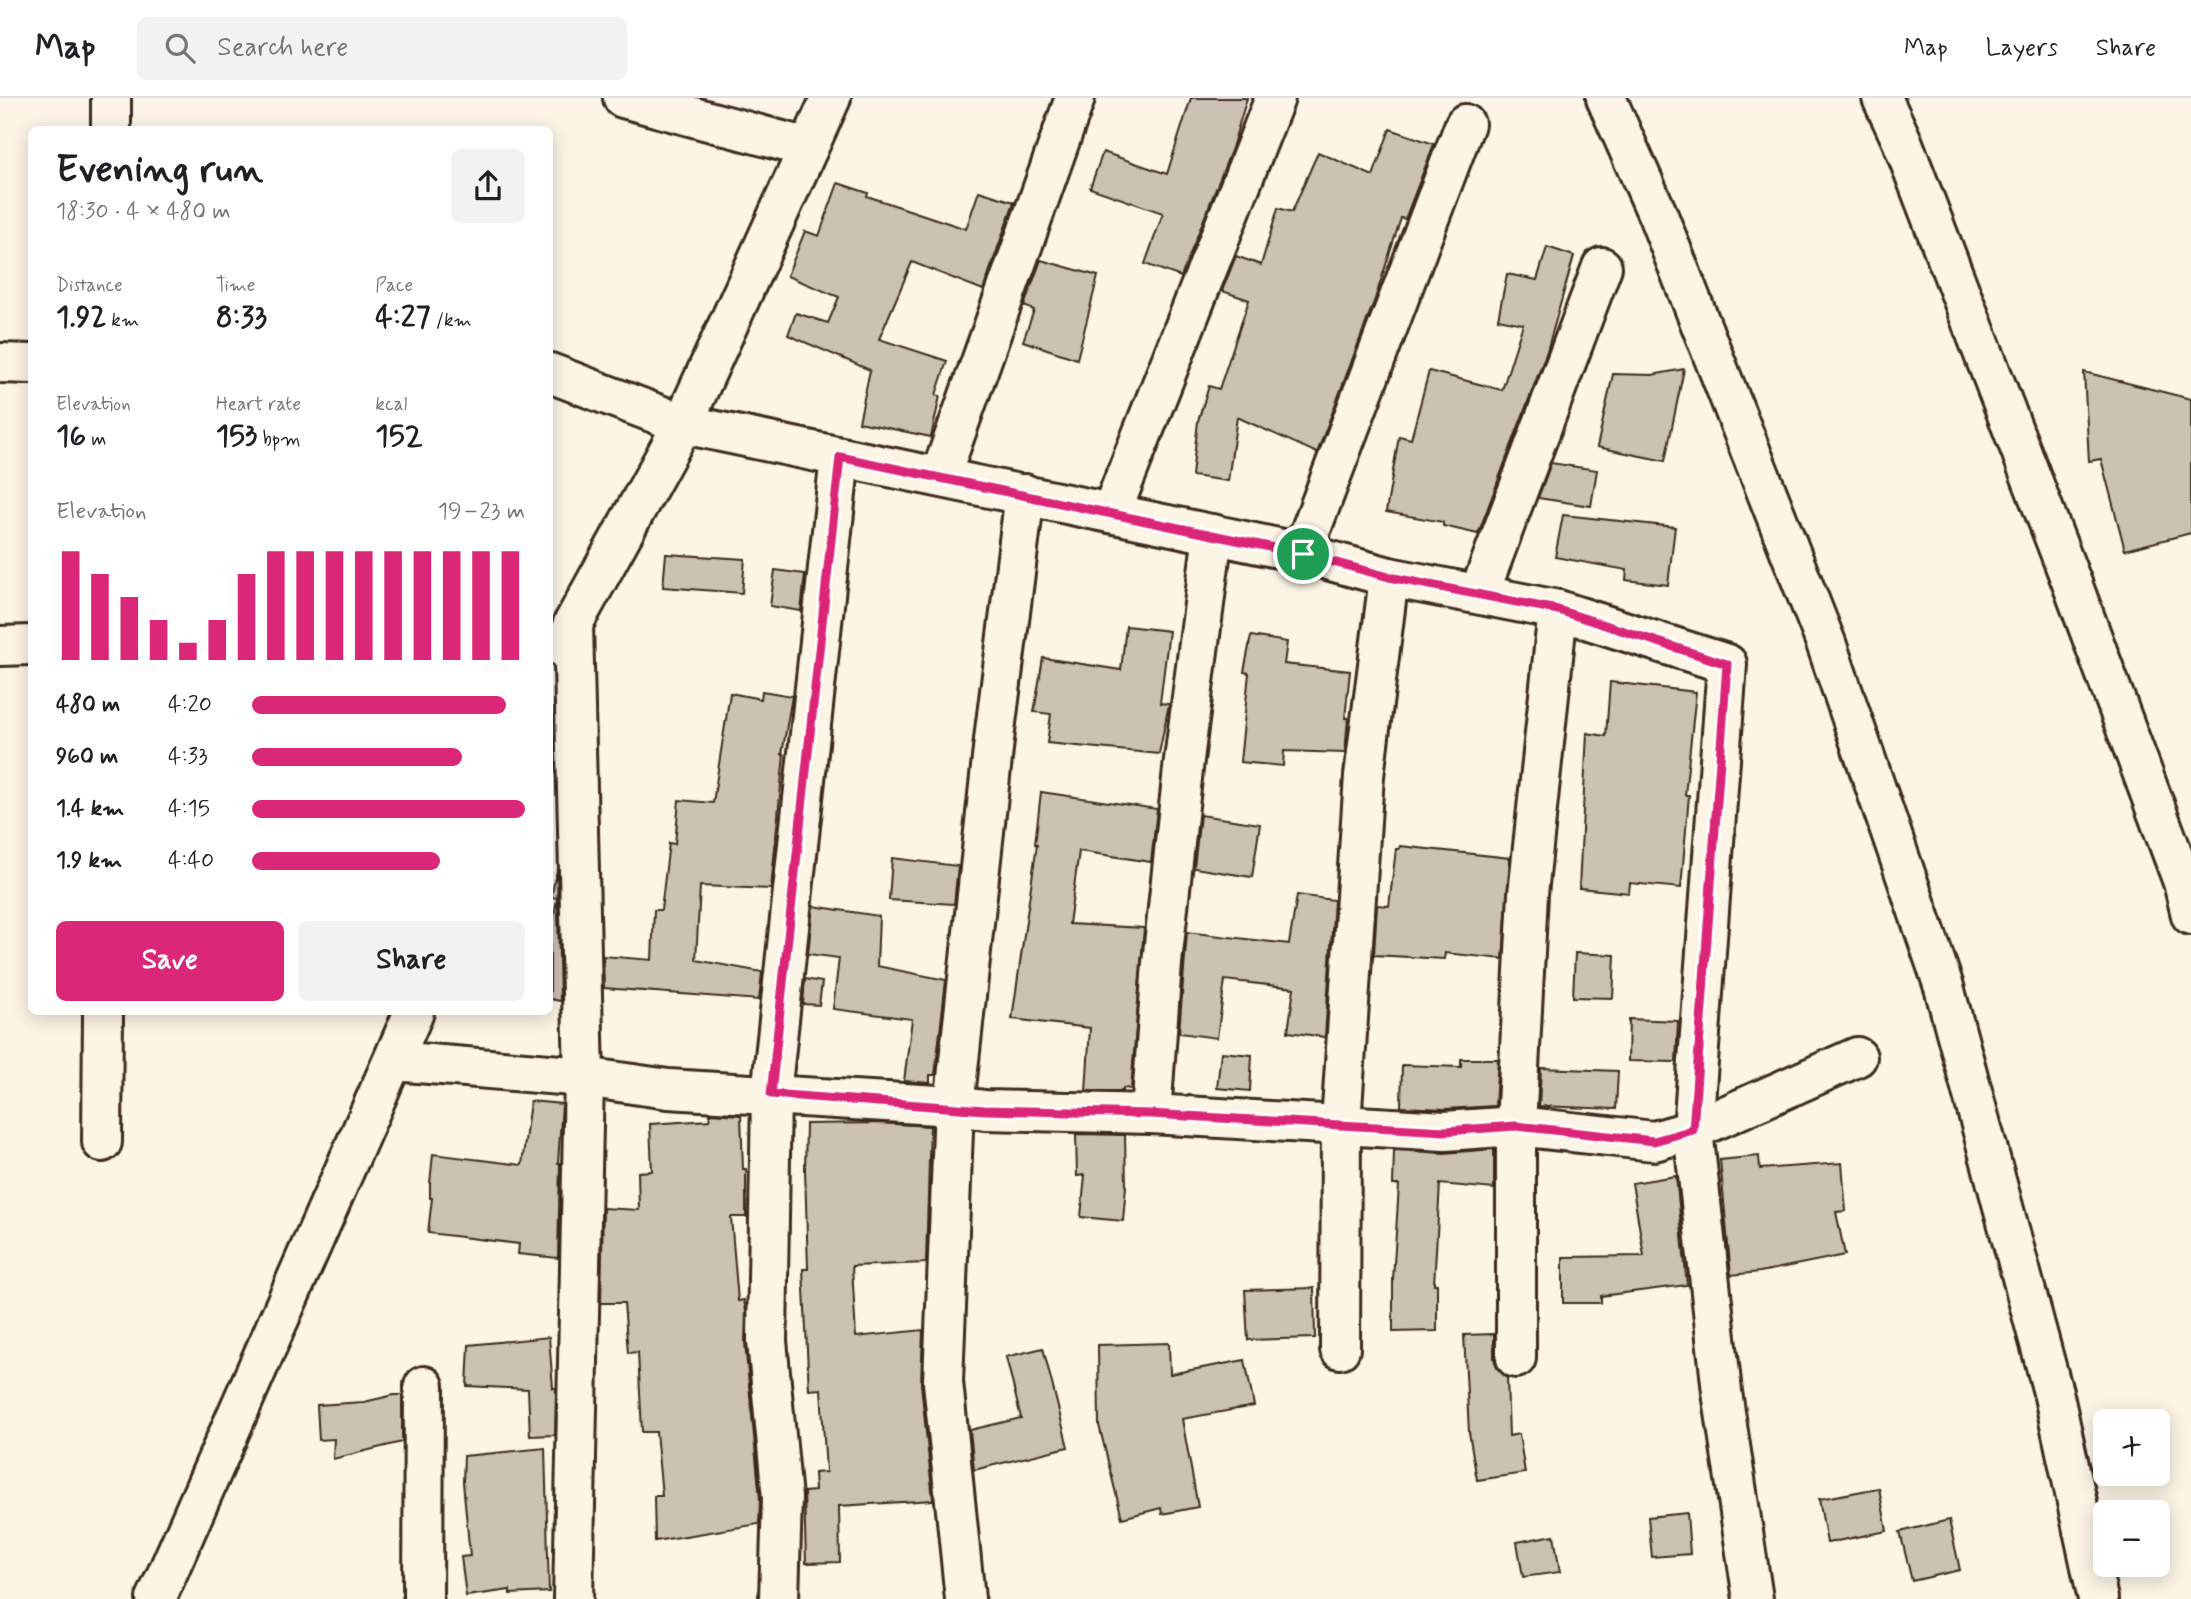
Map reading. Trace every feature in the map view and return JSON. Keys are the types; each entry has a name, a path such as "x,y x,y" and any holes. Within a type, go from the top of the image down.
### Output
{"street":[{"path":"111,98 111,126"},
{"path":"623,98 808,148"},
{"path":"553,674 573,624 683,424 831,98"},
{"path":"940,477 1075,98"},
{"path":"1111,513 1275,98"},
{"path":"1606,98 1657,213 1826,643 1944,987 2054,1396 2098,1599"},
{"path":"1882,98 1902,141 2073,586 2183,882 2191,915"},
{"path":"1303,554 1465,124"},
{"path":"1479,594 1602,267"},
{"path":"0,363 28,363"},
{"path":"553,374 683,424 1213,534 1389,577 1558,610 1727,664 1693,1130 1722,1392 1753,1599"},
{"path":"779,1599 782,1498 767,1341 771,1094 840,457"},
{"path":"965,1599 943,1382 954,1106 1024,494"},
{"path":"1151,1114 1163,949 1213,534"},
{"path":"1340,1349 1340,1124 1364,776 1389,577"},
{"path":"1516,1358 1516,1126 1528,894 1558,610"},
{"path":"572,1599 584,1077 573,624"},
{"path":"0,646 28,645"},
{"path":"102,1142 103,1015"},
{"path":"156,1599 413,1015"},
{"path":"394,1061 584,1077 668,1089 985,1110 1151,1114 1445,1131 1516,1126 1654,1141 1693,1130 1857,1058"},
{"path":"423,1599 424,1386"}],"building":[{"path":"1191,98 1247,98 1232,148 1181,277 1145,264 1163,213 1090,188 1103,152 1167,174"},
{"path":"1390,129 1434,144 1405,219 1401,218 1375,299 1317,453 1237,417 1228,481 1192,476 1198,421 1209,386 1219,389 1249,300 1222,291 1236,256 1261,265 1278,208 1292,212 1318,152 1373,176"},
{"path":"838,183 868,193 867,196 966,229 979,191 1014,202 983,290 912,262 879,339 947,361 936,395 940,396 931,437 859,422 870,370 788,335 796,313 828,323 839,297 787,276 805,231 819,236"},
{"path":"1547,247 1574,256 1547,351 1478,534 1443,526 1443,522 1386,512 1399,436 1411,439 1429,371 1502,390 1523,324 1498,319 1507,274 1537,280"},
{"path":"1041,260 1098,276 1077,359 1023,341 1034,310 1024,306"},
{"path":"1684,369 1665,461 1597,447 1613,374 1652,375"},
{"path":"2084,372 2191,399 2191,533 2125,550 2101,459 2089,461"},
{"path":"1551,463 1597,470 1591,506 1538,498"},
{"path":"1563,515 1675,527 1668,585 1626,580 1627,570 1555,557"},
{"path":"666,554 745,559 742,593 663,587"},
{"path":"775,570 805,574 801,611 770,606"},
{"path":"1126,626 1169,631 1160,703 1169,704 1159,754 1047,743 1051,714 1034,712 1043,658 1121,670"},
{"path":"1251,636 1287,642 1284,664 1350,671 1345,718 1348,718 1345,753 1284,751 1283,766 1240,762 1249,673 1244,672"},
{"path":"1610,682 1696,692 1685,795 1689,795 1681,888 1630,883 1629,893 1579,888 1587,733 1606,736"},
{"path":"762,691 792,696 782,754 771,889 700,886 696,960 762,972 759,1000 604,988 603,956 652,960 654,910 661,910 669,843 675,844 679,800 713,803 730,693 761,699"},
{"path":"1041,792 1157,809 1151,862 1079,851 1069,924 1144,928 1131,1089 1086,1091 1090,1028 1012,1019 1037,844"},
{"path":"1200,815 1260,824 1252,877 1194,868"},
{"path":"1400,846 1510,858 1503,959 1445,953 1444,959 1374,955 1377,905 1389,906 1396,849"},
{"path":"892,858 958,866 954,904 889,900"},
{"path":"557,870 560,1001 553,1000 553,923 557,898 553,897"},
{"path":"1297,895 1334,900 1325,1037 1288,1032 1294,988 1225,980 1217,1038 1179,1033 1187,932 1289,944"},
{"path":"813,906 879,916 877,966 946,980 935,1075 930,1075 930,1083 904,1081 912,1019 833,1009 839,958 808,954"},
{"path":"1575,953 1615,955 1613,998 1573,997"},
{"path":"805,979 822,982 819,1005 803,1004"},
{"path":"1629,1019 1678,1021 1676,1062 1628,1061"},
{"path":"1221,1052 1252,1055 1250,1091 1217,1088"},
{"path":"1461,1059 1498,1059 1495,1106 1445,1109 1401,1107 1402,1065 1461,1067"},
{"path":"1541,1068 1618,1071 1616,1109 1539,1106"},
{"path":"530,1101 562,1104 558,1163 558,1258 518,1254 519,1244 428,1233 433,1154 522,1165"},
{"path":"710,1113 741,1115 743,1169 746,1169 746,1217 731,1217 738,1301 744,1300 746,1311 745,1343 760,1499 759,1524 655,1541 654,1496 662,1496 656,1432 642,1432 638,1352 628,1353 624,1303 601,1303 603,1208 639,1210 638,1172 652,1171 650,1124 710,1120"},
{"path":"877,1123 930,1126 926,1263 852,1266 856,1337 923,1330 921,1384 933,1500 839,1506 840,1562 806,1563 804,1492 815,1491 814,1473 826,1472 821,1389 809,1390 803,1269 808,1269 806,1124"},
{"path":"1076,1134 1125,1135 1126,1186 1123,1221 1081,1217 1085,1175 1077,1176"},
{"path":"1494,1149 1494,1189 1440,1184 1434,1284 1437,1284 1437,1331 1393,1332 1393,1280 1399,1185 1393,1185 1394,1150 1444,1153"},
{"path":"1759,1156 1760,1169 1842,1163 1846,1211 1836,1212 1845,1255 1731,1275 1720,1160"},
{"path":"1676,1176 1687,1285 1601,1296 1601,1303 1563,1303 1563,1257 1644,1256 1632,1183"},
{"path":"1314,1288 1315,1338 1248,1340 1245,1290"},
{"path":"1494,1334 1494,1358 1497,1368 1507,1378 1509,1436 1519,1434 1525,1473 1477,1480 1469,1432 1464,1335"},
{"path":"549,1337 553,1388 556,1388 555,1435 530,1436 528,1389 467,1386 469,1345"},
{"path":"1169,1343 1170,1374 1245,1360 1254,1406 1182,1419 1198,1507 1162,1514 1161,1508 1122,1518 1099,1425 1098,1345"},
{"path":"1043,1348 1068,1447 974,1470 970,1430 1021,1418 1006,1357"},
{"path":"402,1395 402,1442 333,1459 334,1439 319,1440 317,1405 364,1402"},
{"path":"545,1448 549,1592 510,1594 510,1590 466,1596 461,1557 470,1556 463,1482 464,1456"},
{"path":"1879,1488 1887,1531 1827,1543 1819,1499"},
{"path":"1687,1513 1690,1554 1652,1557 1648,1517"},
{"path":"1949,1520 1960,1570 1912,1581 1900,1532"},
{"path":"1554,1535 1560,1572 1523,1577 1517,1542"}],"route":[{"path":"840,457 1303,554 1389,577 1558,610 1727,664 1693,1130 1654,1141 1516,1126 1445,1131 1151,1114 985,1110 771,1094 840,457"}]}
